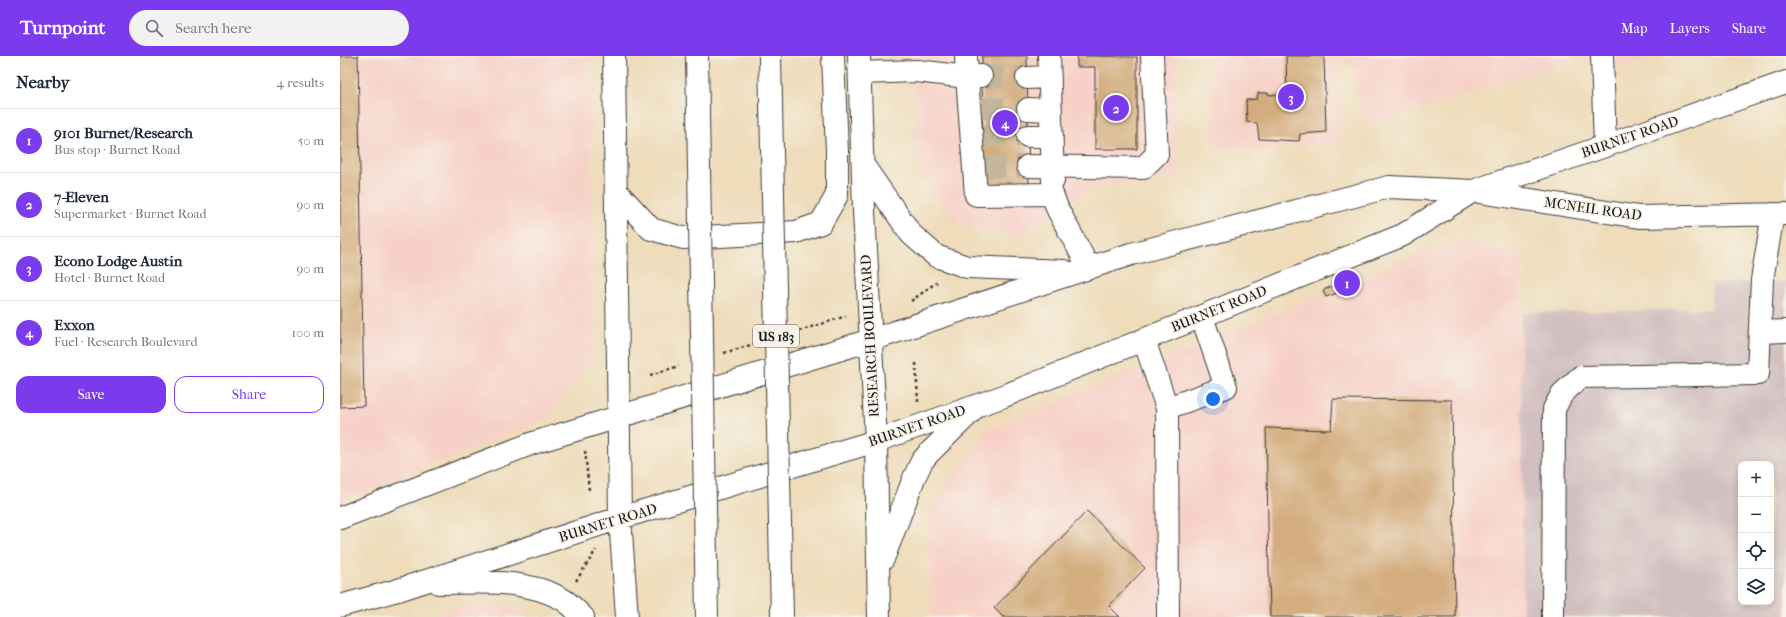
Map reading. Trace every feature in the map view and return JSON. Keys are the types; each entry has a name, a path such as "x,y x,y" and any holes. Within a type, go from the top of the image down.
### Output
{"main road":[{"path":"614,56 620,518 627,617"},
{"path":"697,56 707,617"},
{"name":"US 183","path":"770,56 782,617"},
{"path":"616,190 651,229 683,238 796,232 821,222 837,195 837,151 833,56"},
{"path":"1028,166 1143,168 1157,154 1152,56"},
{"path":"1602,56 1605,146"},
{"path":"860,64 917,71 972,70 976,108 978,167 976,195 1052,194"},
{"name":"RESEARCH BOULEVARD","path":"860,64 863,164 876,441 879,617"},
{"path":"863,164 911,234 936,256 967,267 1084,270 1052,194 1054,167 1049,67 1027,78"},
{"name":"BURNET ROAD","path":"340,606 420,583 620,518 876,441 977,406 1202,317 1403,235 1473,191 1786,82"},
{"path":"1028,109 1051,110"},
{"path":"1028,136 1052,136"},
{"name":"BURNET ROAD","path":"340,518 533,443 871,340 1131,254 1389,187 1473,191"},
{"name":"MCNEIL ROAD","path":"1473,191 1639,217 1780,214"},
{"path":"1553,617 1554,409 1562,394 1580,377 1758,374 1762,280 1780,214"},
{"path":"1167,408 1226,387 1202,317"},
{"path":"1760,332 1786,332"},
{"path":"1144,340 1167,408 1168,617"},
{"path":"879,570 914,478 922,461 977,406"},
{"path":"420,583 513,583 541,590 563,599 583,617"}],"path":[{"path":"906,305 940,280"},
{"path":"916,363 918,410"},
{"path":"585,451 589,490"},
{"path":"572,586 598,548"}],"shaded area":[{"path":"340,56 590,56 593,357 548,419 340,501"},
{"path":"913,56 1176,56 1178,176 1095,186 1017,237 954,223 916,163"},
{"path":"1210,56 1339,56 1341,143 1259,150 1212,149"},
{"path":"1350,56 1577,56 1577,59 1366,127 1350,62"},
{"path":"1613,56 1652,56 1613,70"},
{"path":"1460,239 1521,257 1523,617 931,617 929,511 986,431"},
{"path":"1786,282 1786,617 1523,617 1521,313 1711,309 1712,283"},
{"path":"503,605 531,617 430,617 456,608"}],"building":[{"path":"340,56 358,56 364,406 340,407"},
{"path":"982,56 1027,56 1029,190 983,190"},
{"path":"1077,56 1137,57 1137,149 1095,149 1095,67 1077,67"},
{"path":"1286,56 1324,56 1326,132 1300,134 1299,141 1259,139 1257,123 1247,122 1246,100 1257,99 1258,93 1268,93 1269,95 1287,94"},
{"path":"1337,284 1340,292 1326,297 1323,290"},
{"path":"1333,399 1452,400 1455,617 1270,617 1266,428 1331,430"},
{"path":"1087,511 1145,568 1109,606 1120,617 1003,617 994,608"}],"tunnel":[{"path":"982,76 1027,78"},
{"path":"982,108 1028,109"},
{"path":"983,136 1028,136"},
{"path":"983,167 1028,166"}],"place":[{"name":"Econo Lodge Austin","path":"1291,97"},
{"name":"7-Eleven","path":"1116,108"},
{"name":"Exxon","path":"1005,123"},
{"name":"9101 Burnet/Research","path":"1347,283"}]}
